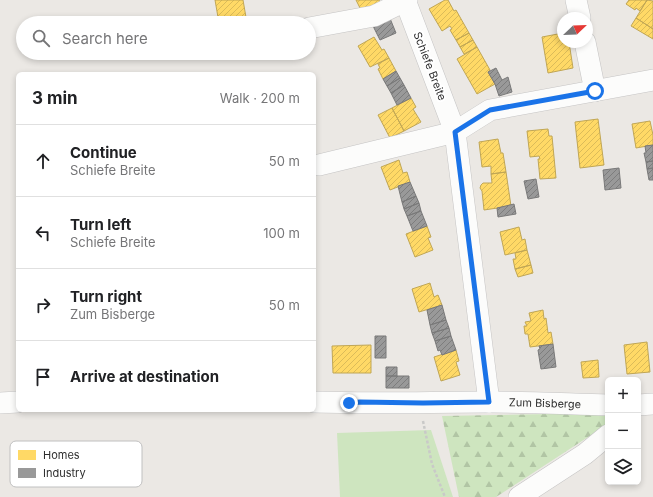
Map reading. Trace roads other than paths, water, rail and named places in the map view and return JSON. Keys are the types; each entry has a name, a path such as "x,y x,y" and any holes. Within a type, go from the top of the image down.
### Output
{"street":[{"name":"Schiefe Breite","path":"316,27 374,16 406,0 455,132 489,402"},
{"path":"576,0 579,12"},
{"path":"586,48 595,91"},
{"path":"319,165 455,132 490,110 653,80"},
{"path":"0,403 16,402"},
{"name":"Zum Bisberge","path":"316,402 489,402 605,405"},
{"path":"518,497 584,454 605,438"}]}
